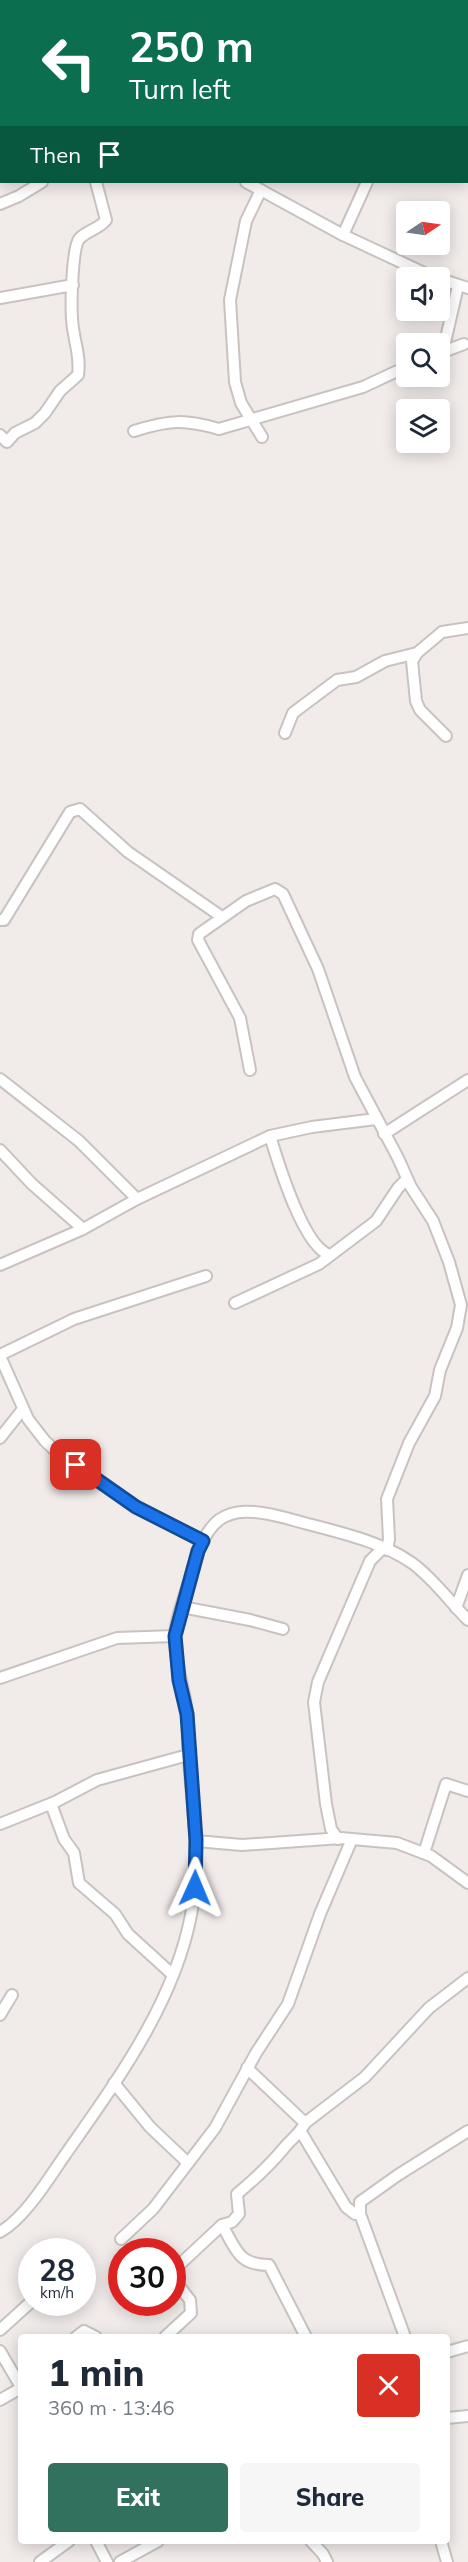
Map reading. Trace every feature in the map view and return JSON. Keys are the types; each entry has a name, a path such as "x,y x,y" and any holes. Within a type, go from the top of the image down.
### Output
{"street":[{"path":"1,201 40,183"},
{"path":"0,435 7,442 15,433 35,423 60,391 78,375 79,357 72,321 76,246 80,239 106,220 96,183"},
{"path":"248,183 343,235 411,267"},
{"path":"343,235 367,183"},
{"path":"261,190 246,221 230,300 235,382 241,403 262,437"},
{"path":"0,298 73,285"},
{"path":"447,333 463,287"},
{"path":"450,349 464,344"},
{"path":"134,430 164,421 201,424 219,429 363,387 396,372"},
{"path":"446,736 420,710 416,701 412,661 417,653 442,632 468,628"},
{"path":"285,733 293,713 337,680 356,677 385,662 417,653"},
{"path":"0,920 4,920 22,894 70,812 80,809 128,852 222,917"},
{"path":"250,1070 240,1018 198,940 199,934 246,901 275,889 283,894 322,980 355,1077 407,1179 438,1232 456,1287 461,1315 440,1370 435,1396 394,1478 387,1499 389,1539 385,1549 370,1561 318,1682 314,1702 328,1812 331,1829 338,1839"},
{"path":"0,1079 79,1141 137,1199"},
{"path":"384,1134 468,1080"},
{"path":"0,1265 83,1229 137,1199 270,1136 312,1127 376,1119"},
{"path":"270,1136 290,1196 315,1243 324,1253 330,1255"},
{"path":"0,1150 32,1184 83,1229"},
{"path":"235,1303 310,1269 330,1255 376,1221 398,1188 407,1179"},
{"path":"203,1541 136,1507 60,1455 36,1430 22,1409 0,1355 74,1319 206,1276"},
{"path":"0,1438 22,1409"},
{"path":"0,2232 18,2216 48,2180 114,2083 151,2023 173,1975 191,1917 195,1888 196,1840 188,1755 187,1714 179,1680 175,1636 198,1551 203,1541 222,1518 246,1510 300,1522 385,1549 420,1570 468,1620"},
{"path":"456,1608 468,1575"},
{"path":"182,1607 283,1629"},
{"path":"0,1678 117,1638 175,1636"},
{"path":"2,1819 51,1804 92,1782 188,1755"},
{"path":"424,1853 446,1784 468,1791"},
{"path":"51,1804 64,1839 74,1853 79,1883 115,1914 128,1934 173,1975"},
{"path":"122,2238 153,2209 215,2127 247,2068 288,2004 320,1914 352,1839"},
{"path":"196,1840 242,1845 352,1839 406,1845 424,1853 468,1883"},
{"path":"168,2334 191,2313 190,2300 175,2281 178,2266 222,2225 232,2222 239,2214 237,2194 276,2160 303,2128 379,2065 429,2008 468,1978"},
{"path":"0,2015 12,1995"},
{"path":"247,2068 303,2128 346,2206 355,2214 360,2214"},
{"path":"114,2083 150,2127 188,2163"},
{"path":"404,2334 359,2206 363,2198 468,2131"},
{"path":"222,2225 242,2259 253,2265 269,2265 304,2334"},
{"path":"0,2330 18,2314"},
{"path":"450,2351 468,2346"},
{"path":"0,2350 18,2382"},
{"path":"0,2400 18,2389"},
{"path":"450,2418 468,2416"},
{"path":"40,2562 65,2544"},
{"path":"98,2544 107,2562"},
{"path":"120,2562 153,2544"},
{"path":"314,2544 327,2562"},
{"path":"442,2544 447,2562"}],"route":[{"path":"76,1465 136,1507 187,1535 203,1541 198,1551 175,1636 179,1680 187,1714 188,1755 196,1840 195,1888"}]}
